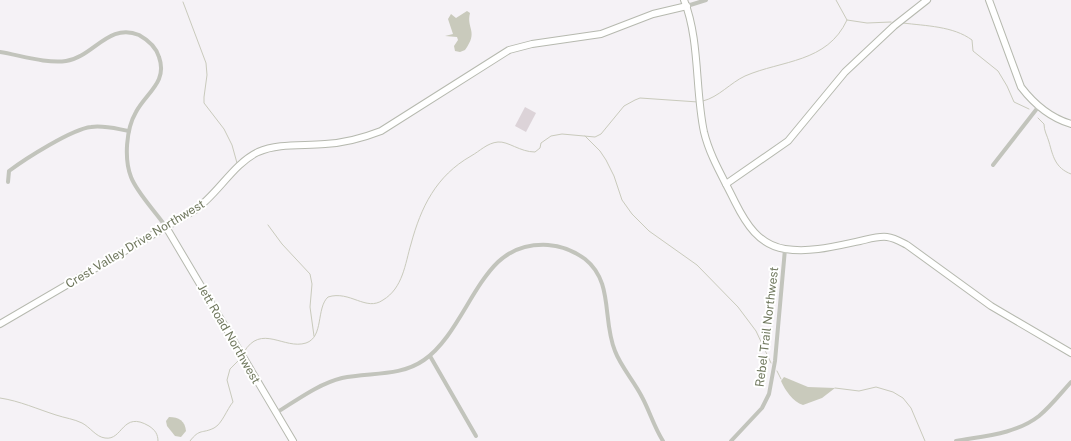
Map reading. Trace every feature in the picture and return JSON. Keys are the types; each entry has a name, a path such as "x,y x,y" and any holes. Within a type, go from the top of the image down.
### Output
{"street":[{"name":"Crest Valley Drive Northwest","path":"0,324 204,204 239,167 260,152 282,146 336,143 369,136 381,131 509,50 532,44 601,34 686,3 706,0"},
{"path":"726,184 788,141 845,72 894,26 927,0"},
{"path":"988,0 1017,80 1026,93 1039,106 1053,116 1071,124"},
{"path":"686,3 707,143 742,215 754,233 768,244 785,249 814,250 880,237 896,239 907,245 991,306 1071,353"},
{"path":"0,52 64,62 83,56 104,39 114,34 128,32 143,37 152,44 158,53 161,63 161,74 155,88 136,111 129,131 128,163 131,177 136,187 166,227"},
{"path":"993,165 1039,106"},
{"path":"8,182 9,171 13,168 38,152 83,129 99,127 129,131"},
{"name":"Jett Road Northwest","path":"166,227 293,441"},
{"path":"276,413 311,391 330,382 352,376 402,370 416,365 430,356 441,344 493,268 505,257 519,249 534,246 553,246 571,251 589,262 601,279 605,295 608,329 614,349 642,397 663,441"},
{"name":"Rebel Trail Northwest","path":"731,441 762,408 769,394 775,361 785,249"},
{"path":"430,356 476,436"},
{"path":"958,441 1011,431 1029,423 1047,409 1071,382"}],"shaded area":[{"path":"467,11 470,13 471,38 465,50 460,52 455,51 454,46 458,40 457,37 445,36 453,34 448,19 451,14 456,18"},
{"path":"525,107 536,113 526,132 515,126"},
{"path":"784,377 808,387 835,388 822,398 803,405 796,401 787,392 781,381"},
{"path":"169,417 179,419 183,422 186,431 181,437 175,436 167,426 166,421"}],"waterway":[{"path":"703,101 709,99 745,76 802,58 828,45 838,34 847,20 836,0"},
{"path":"183,2 206,63 207,75 204,103 224,129 232,145 237,163"},
{"path":"847,20 867,23 891,22"},
{"path":"903,23 948,29 965,35 972,40 973,51 998,71 1014,102 1029,109"},
{"path":"244,352 258,339 265,338 298,344 306,343 312,340 318,329 324,302 328,297 343,296 370,304 377,303 390,295 395,289 402,275 415,230 425,205 439,183 459,164 487,146 502,142 530,152 535,152 540,148 541,143 551,136 562,134 595,137 601,134 624,106 640,98 698,102"},
{"path":"1038,118 1044,124 1052,152 1058,165 1071,174"},
{"path":"585,136 600,151 606,160 614,176 622,200 632,214 649,231 697,265 738,307 756,331 771,363"},
{"path":"268,225 282,244 310,274 312,284 310,307 314,336"},
{"path":"190,441 196,434 214,428 222,420 233,402 227,380 230,369 241,358"},
{"path":"777,371 781,379"},
{"path":"835,388 859,391 876,387 893,392 903,398 911,408 925,441"},
{"path":"0,398 21,403 79,422 99,436 105,438 111,438 116,435 128,424 140,422 149,426 157,434 158,441"}]}
